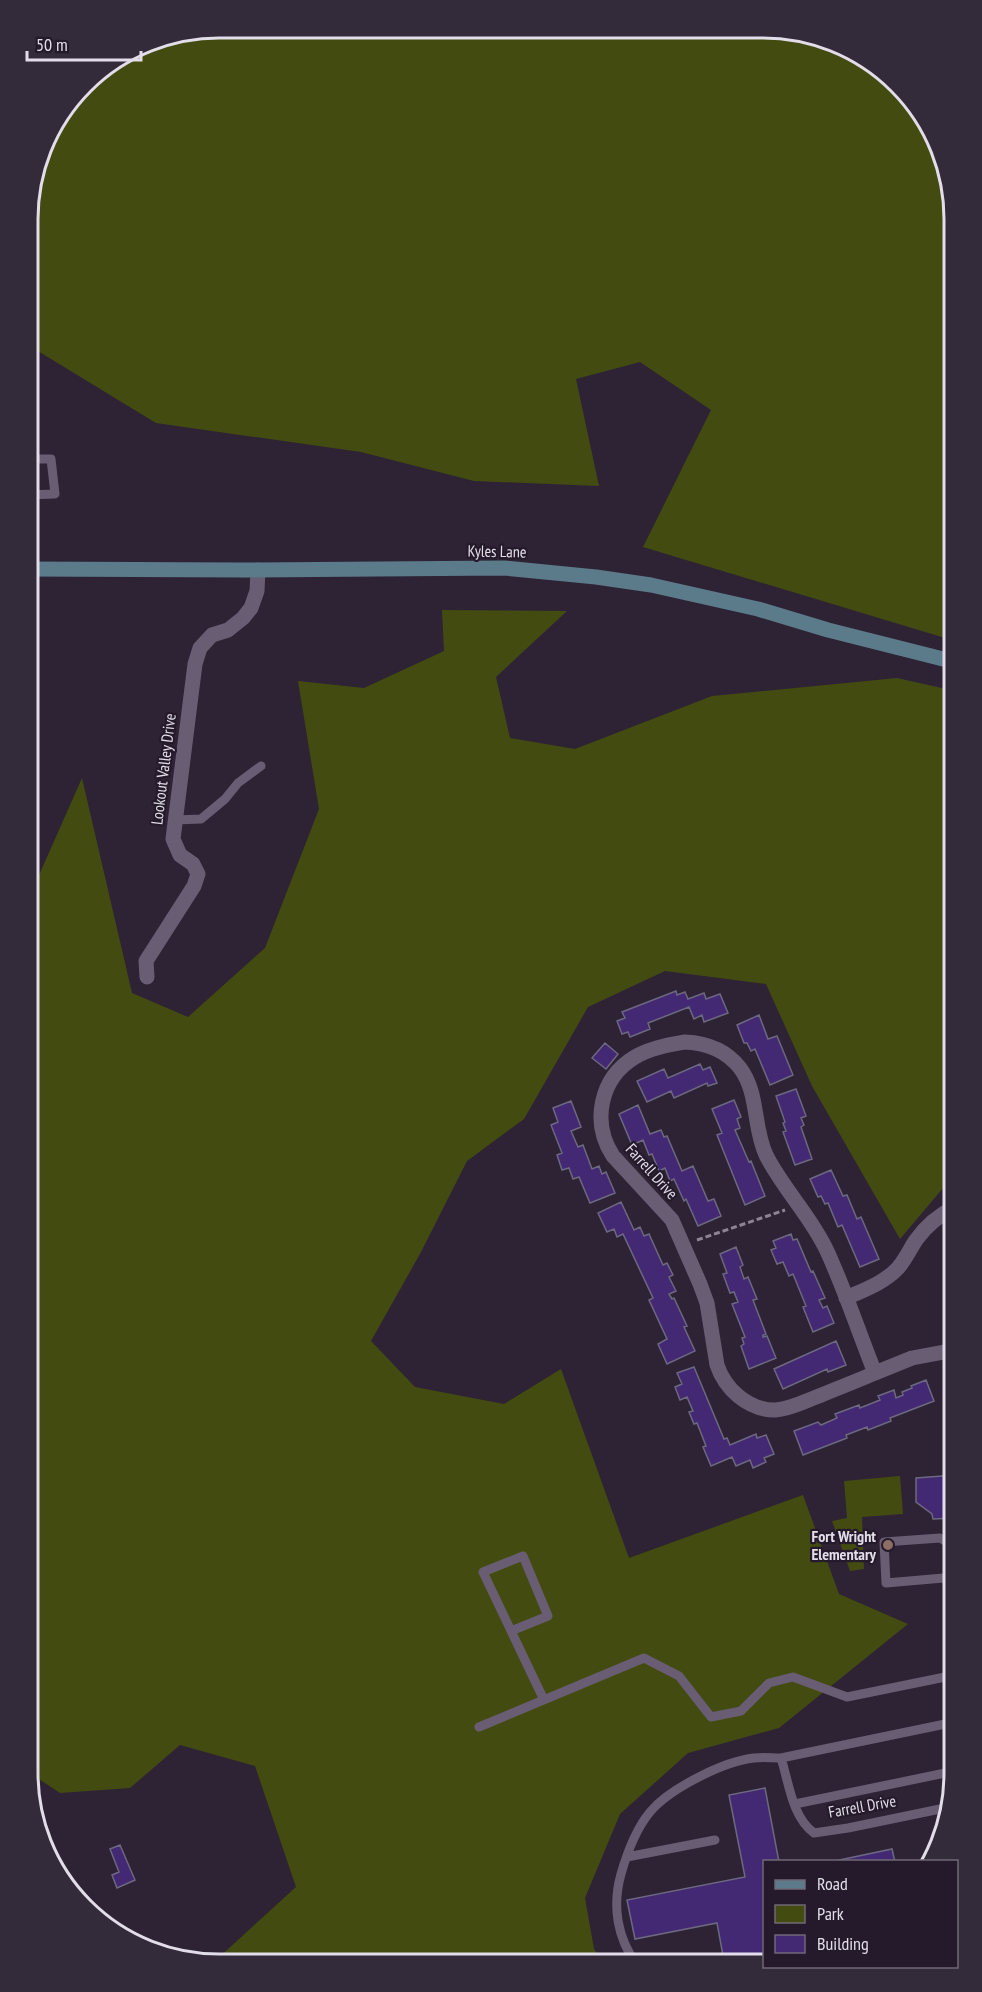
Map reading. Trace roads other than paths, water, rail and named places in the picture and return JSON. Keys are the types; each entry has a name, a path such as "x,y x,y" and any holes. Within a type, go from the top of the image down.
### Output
{"main road":[{"name":"Kyles Lane","path":"38,569 504,568 596,577 651,585 747,607 944,659"}],"street":[{"name":"Lookout Valley Drive","path":"147,977 146,962 194,886 198,874 193,864 180,855 173,839 195,664 200,648 212,636 228,630 251,608 257,591 258,570"},
{"name":"Farrell Drive","path":"875,1373 826,1250 765,1153 751,1091 745,1076 735,1062 718,1049 708,1045 685,1042 646,1051 627,1062 611,1080 601,1106 599,1118 605,1145 620,1166 672,1220 707,1304 720,1374 734,1393 761,1408 774,1410 791,1407 875,1373 912,1358 944,1352"},
{"path":"846,1299 889,1277 900,1267 917,1238 929,1224 944,1214"}],"lane":[{"path":"38,459 51,459 54,494 38,495"},
{"path":"175,820 201,819 225,799 238,783 261,766"},
{"path":"944,1540 940,1538 884,1542 886,1583 944,1578"},
{"path":"512,1631 548,1616 523,1556 483,1572 544,1700"},
{"path":"479,1727 644,1658 679,1676 711,1717 741,1711 769,1683 793,1677 847,1697 944,1677"},
{"path":"629,1954 620,1933 616,1898 627,1857 650,1811 672,1793 717,1767 753,1758 781,1758 944,1724"},
{"name":"Farrell Drive","path":"781,1758 798,1815 806,1827 814,1833 941,1808"},
{"path":"795,1804 944,1773"},
{"path":"627,1857 715,1840"}],"place":[{"name":"Fort Wright Elementary","path":"888,1545"}]}
